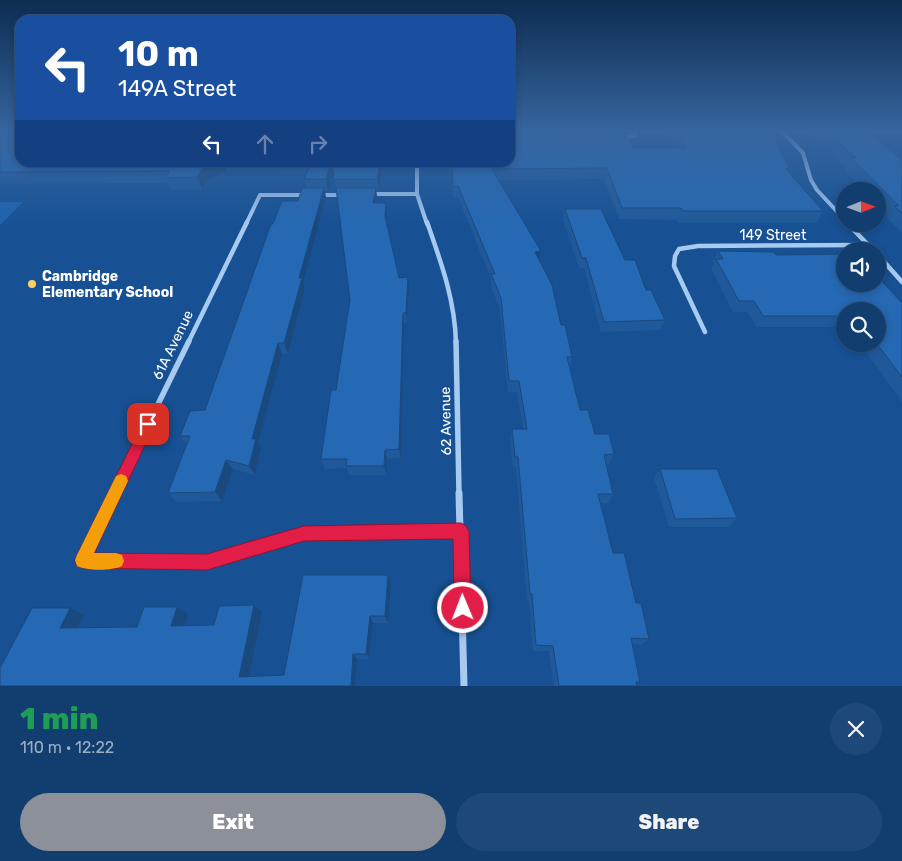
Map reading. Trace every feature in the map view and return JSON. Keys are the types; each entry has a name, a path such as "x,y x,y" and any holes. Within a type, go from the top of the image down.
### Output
{"street":[{"path":"806,162 811,180 817,190 836,210"},
{"name":"62 Avenue","path":"417,167 417,194 448,283 455,318 464,686"},
{"path":"316,195 345,194"},
{"path":"364,194 417,194"},
{"name":"61A Avenue","path":"307,195 260,195 82,560 207,562 304,533 461,531"},
{"path":"856,232 865,242"},
{"name":"149 Street","path":"705,332 674,266 675,256 679,249 698,246 836,245"},
{"path":"886,265 902,282"}],"shaded area":[{"path":"0,202 23,202 0,225"}],"building":[{"path":"0,162 15,162 15,167 206,167 197,177 165,178 169,171 0,172"},
{"path":"515,162 786,162 789,169 786,169 823,211 683,211 681,208 622,208 607,168 492,169 541,251 535,252 552,285 561,325 565,325 572,357 567,357 580,410 588,410 595,434 609,434 614,454 604,455 613,494 598,494 613,553 624,553 636,603 641,603 649,639 631,638 640,682 636,682 637,686 559,686 553,646 536,645 518,457 515,457 512,429 527,429 519,381 509,381 501,298 491,274 495,274 458,186 453,186 452,167 515,167"},
{"path":"855,162 902,162 902,213 894,206 899,206 886,193 886,182 875,182"},
{"path":"309,167 330,167 326,179 304,179"},
{"path":"333,167 379,167 377,179 334,179"},
{"path":"302,188 324,188 299,278 302,278 284,343 278,343 252,439 256,439 249,466 226,460 215,492 168,493 190,436 180,436 190,411 205,410 271,224 273,224 282,201 298,201"},
{"path":"336,188 376,188 373,203 386,203 385,216 399,278 408,277 406,313 403,313 399,449 385,450 384,466 346,466 347,459 321,459 331,390 336,390 350,300"},
{"path":"565,209 601,209 625,260 635,260 646,290 651,290 665,320 604,322 586,258 582,258"},
{"path":"718,251 774,252 776,255 836,254 836,292 886,292 886,286 902,303 902,377 883,352 886,352 886,302 836,302 836,316 763,316 754,301 739,301 716,259 723,259"},
{"path":"660,469 717,469 737,518 675,519"},
{"path":"303,575 388,575 385,616 370,616 366,654 353,654 351,686 0,686 0,668 32,608 70,608 60,628 137,627 144,607 177,607 171,626 214,625 219,606 254,605 239,677 284,675"}],"slow traffic":[{"path":"116,561 82,560 121,481"}],"place":[{"name":"Cambridge Elementary School","path":"32,284"}],"route":[{"path":"148,424 82,560 207,562 304,533 461,531 463,608"}]}
